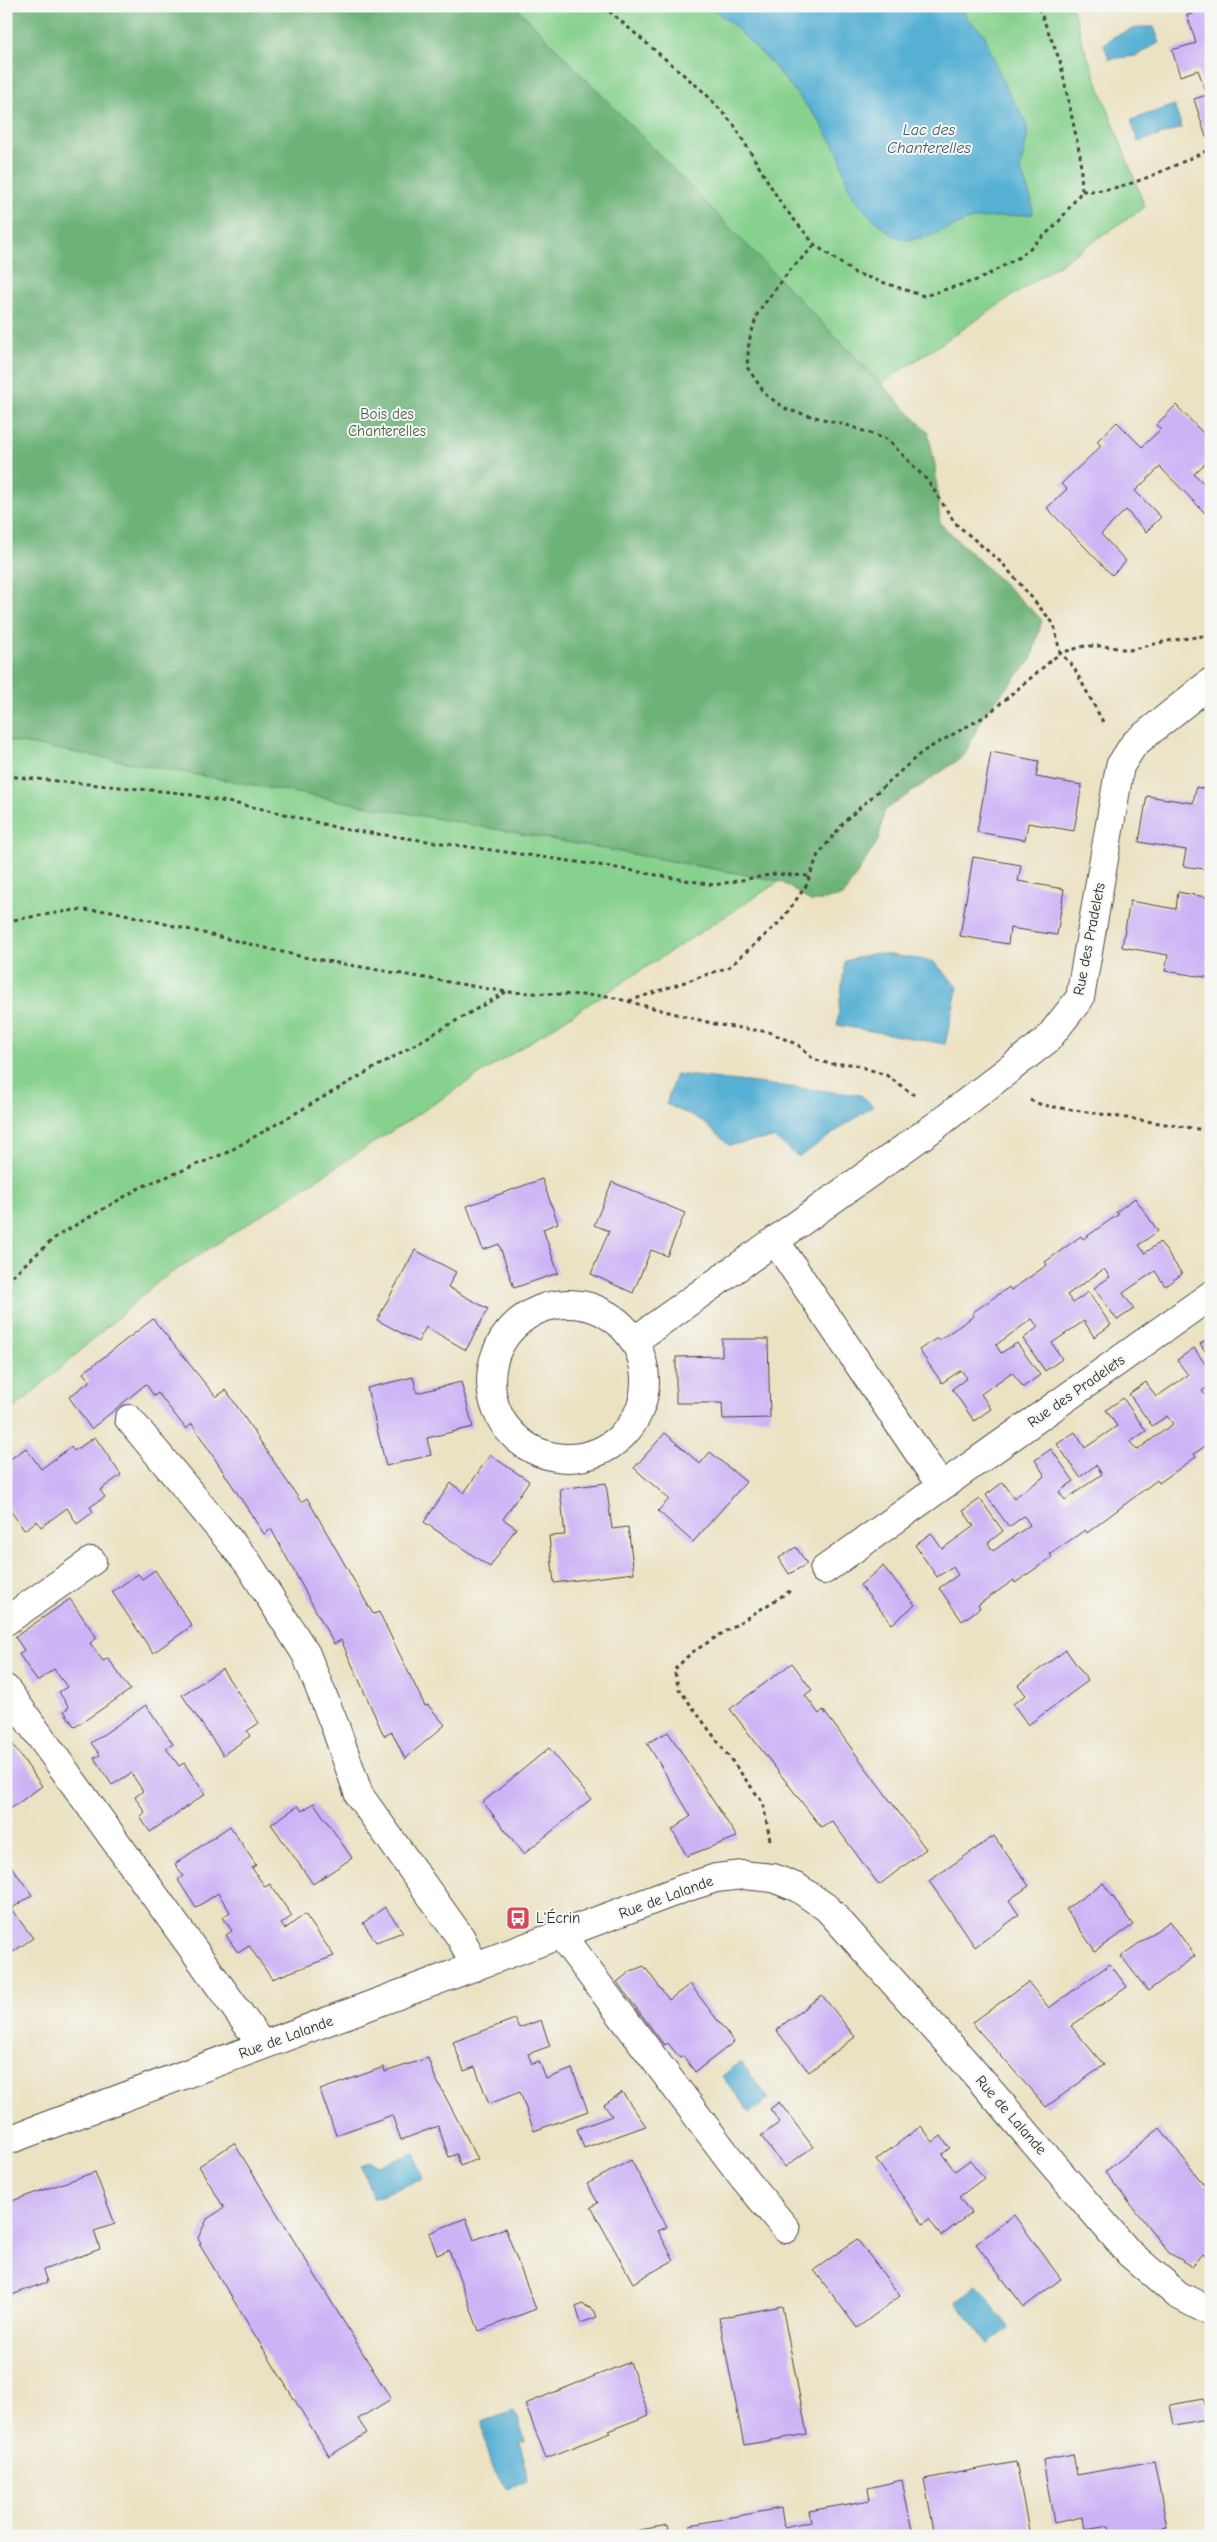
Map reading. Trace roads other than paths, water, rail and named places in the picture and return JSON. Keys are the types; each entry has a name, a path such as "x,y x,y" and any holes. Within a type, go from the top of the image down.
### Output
{"street":[{"name":"Rue des Pradelets","path":"634,1341 937,1126 1048,1040 1080,998 1120,766 1134,744 1211,682"},
{"path":"776,1242 941,1486"},
{"name":"Rue des Pradelets","path":"824,1570 1211,1295"},
{"path":"555,1304 585,1306 613,1319 634,1341 644,1369 643,1400 631,1428 608,1448 580,1458 550,1457 522,1445 501,1422 491,1394 492,1364 504,1336 526,1315 555,1304"},
{"path":"129,1419 248,1562 306,1654 335,1726 359,1795 461,1938 476,1967"},
{"path":"6,1621 92,1561"},
{"path":"6,1689 262,2045"},
{"name":"Rue de Lalande","path":"6,2141 716,1878 743,1875 773,1878 798,1888 827,1908 966,2064 1129,2253 1178,2295 1211,2312"},
{"path":"561,1935 743,2177 786,2229"}],"water":[{"name":"Lac des Chanterelles","path":"710,6 963,6 966,18 983,32 1005,87 1023,116 1027,127 1027,139 1020,168 1031,199 1033,214 972,219 927,237 906,240 892,235 867,213 854,197 847,183 839,153 819,121 772,64 733,25"},
{"path":"1139,27 1154,27 1160,42 1136,56 1109,59 1104,44 1115,36"},
{"path":"1174,105 1182,128 1138,142 1131,120"},
{"path":"875,953 933,961 958,987 945,1044 837,1025 845,961"},
{"path":"676,1074 861,1095 873,1106 799,1157 774,1138 729,1145 701,1120 666,1104"},
{"path":"741,2062 769,2099 750,2113 722,2076"},
{"path":"414,2153 423,2179 373,2198 361,2166 371,2162 379,2166"},
{"path":"977,2285 1009,2328 988,2344 956,2302"},
{"path":"514,2411 526,2441 520,2444 525,2462 527,2482 507,2489 489,2458 482,2422"}],"place":[{"name":"L'Écrin","path":"518,1918"}],"park label":[{"name":"Bois des Chanterelles","path":"387,422"}]}
